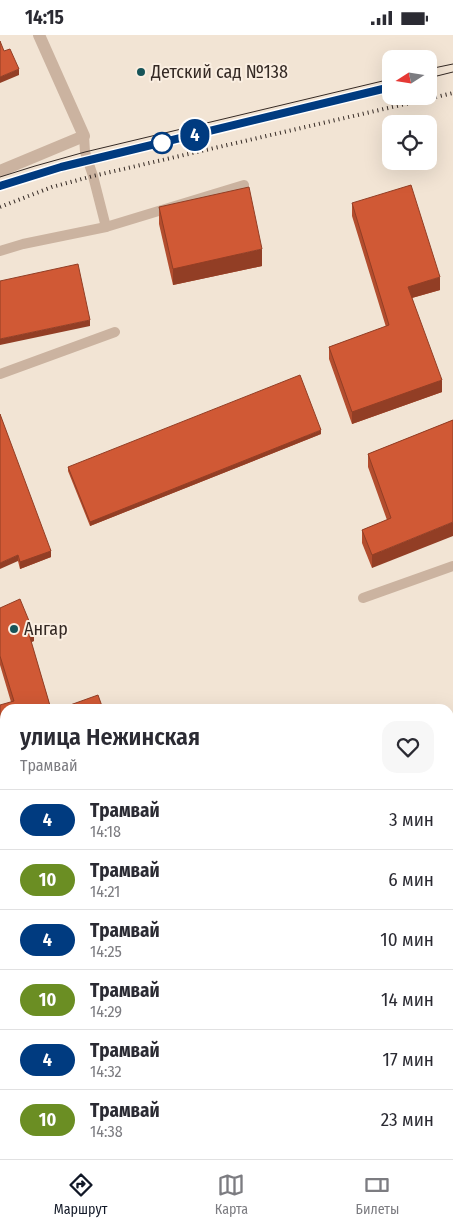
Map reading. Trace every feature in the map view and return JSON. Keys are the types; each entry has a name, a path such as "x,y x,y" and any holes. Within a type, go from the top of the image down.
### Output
{"street":[{"path":"0,171 84,136 39,35"}],"lane":[{"path":"84,136 85,152 106,227"},
{"path":"0,251 23,244 106,227 244,185"},
{"path":"0,374 115,332"},
{"path":"363,598 453,566"}],"building":[{"path":"0,41 4,51 10,49 19,69 0,77"},
{"path":"411,185 440,277 408,287 442,380 352,412 329,347 389,325 352,203"},
{"path":"249,187 262,249 173,269 159,207"},
{"path":"78,264 90,320 0,339 0,281"},
{"path":"300,375 321,430 90,522 68,467"},
{"path":"0,414 51,551 20,562 18,555 0,563"},
{"path":"453,420 453,522 372,555 362,530 391,518 368,454"},
{"path":"20,599 34,633 29,634 50,704 4,704 14,701 0,656 0,608"},
{"path":"98,695 101,704 73,704"}],"tram line":[{"path":"438,67 453,64"},
{"path":"438,76 453,72"},
{"path":"0,177 85,152 382,81"},
{"path":"0,186 61,167 382,89"},
{"name":"4","path":"0,186 61,167 382,89"}],"railway":[{"path":"0,207 52,187 93,176 453,93"}],"place":[{"name":"Детский сад №138","path":"141,72"},
{"name":"Ангар","path":"14,629"}]}
